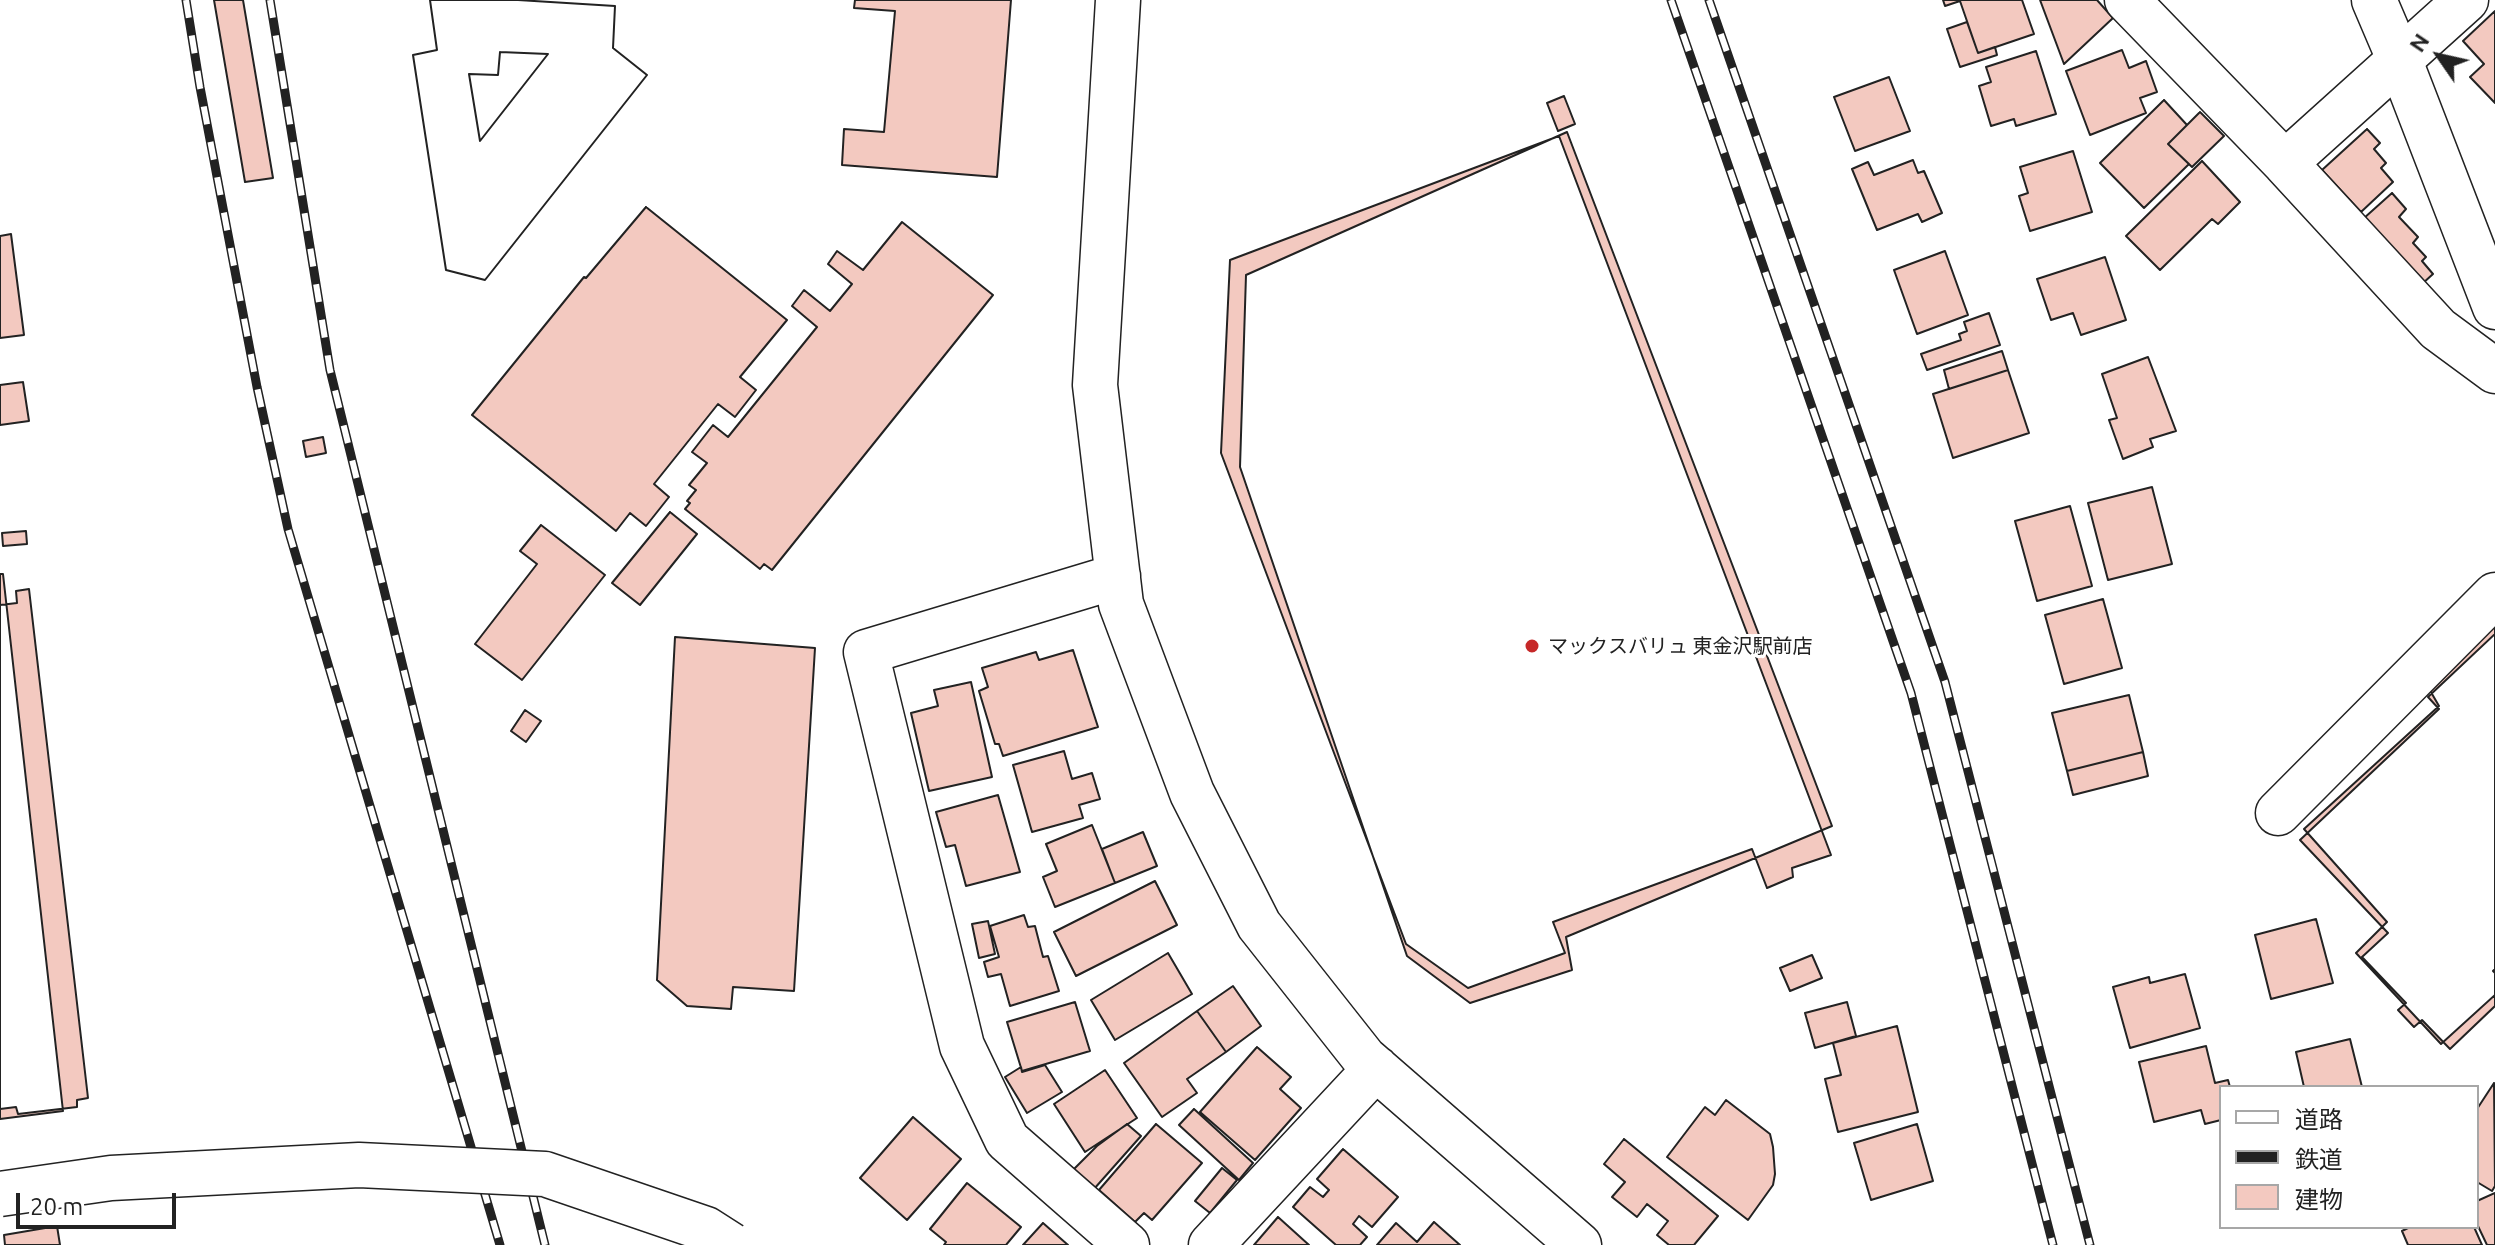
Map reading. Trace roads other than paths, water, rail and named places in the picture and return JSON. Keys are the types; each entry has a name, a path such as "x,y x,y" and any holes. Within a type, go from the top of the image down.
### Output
{"street":[{"path":"1118,0 1095,385 1121,604 1192,793 1259,925 1364,1058 1579,1245"},
{"path":"2127,0 2285,163 2438,329 2495,371"},
{"path":"2374,0 2495,307"},
{"path":"2285,163 2466,0"},
{"path":"1118,576 866,652 962,1046 1007,1140 1127,1245"},
{"path":"2278,813 2495,595"},
{"path":"1211,1245 1376,1068"},
{"path":"0,1194 111,1178 359,1165 545,1174 706,1229 731,1245"}],"railway":[{"path":"186,0 257,387 288,529 500,1245"},
{"path":"270,0 330,370 545,1245"},
{"path":"1671,0 1911,693 2053,1245"},
{"path":"1709,0 1945,682 2090,1245"}],"place":[{"name":"マックスバリュ 東金沢駅前店","path":"1532,646"}]}
